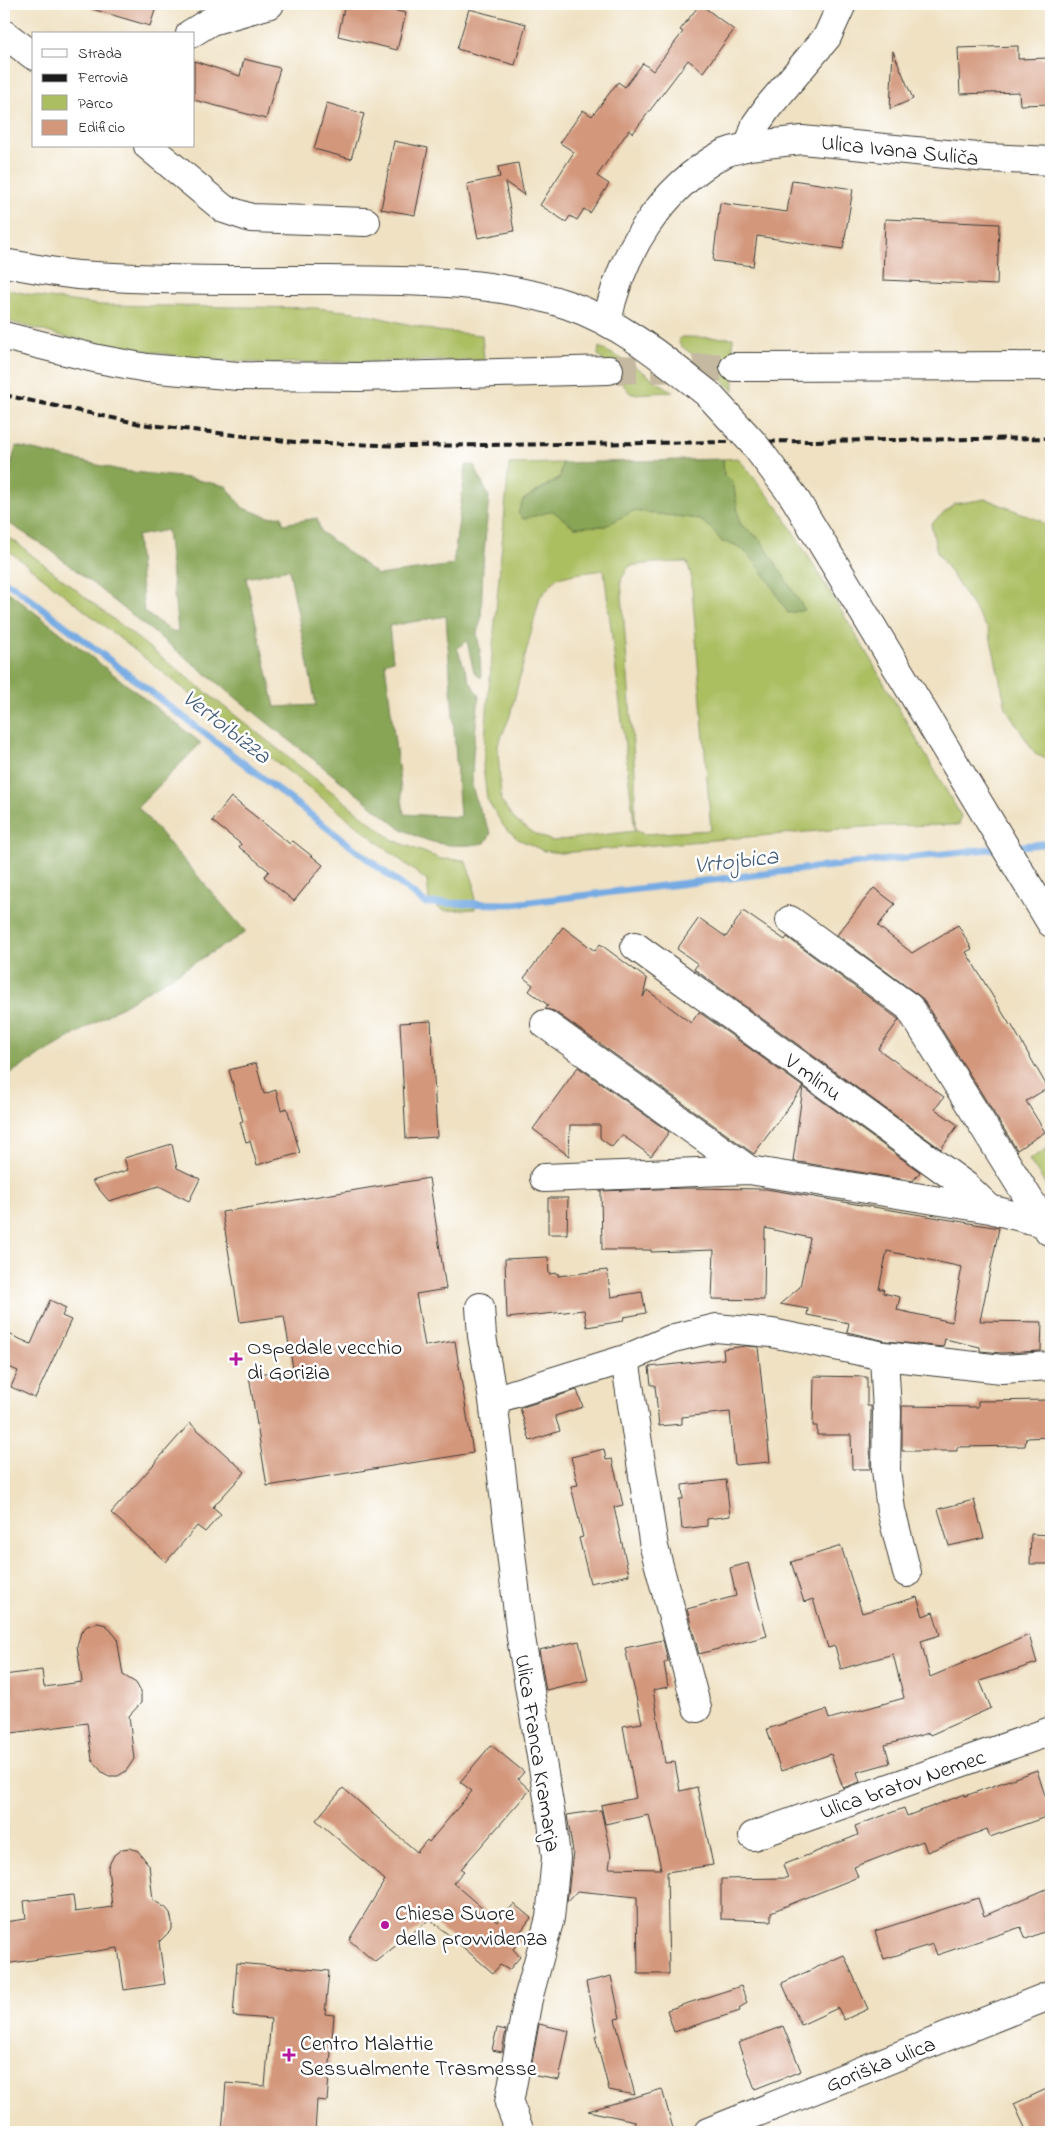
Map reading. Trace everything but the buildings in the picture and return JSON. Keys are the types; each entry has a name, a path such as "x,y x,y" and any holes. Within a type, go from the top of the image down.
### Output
{"street":[{"path":"193,32 211,21 270,4"},
{"path":"749,146 756,124 827,37 842,4"},
{"path":"4,34 32,55"},
{"name":"Ulica Ivana Suliča","path":"607,322 612,296 634,244 662,204 692,176 724,153 749,146 802,140 1040,161"},
{"path":"150,148 224,209 251,218 366,222"},
{"path":"4,263 76,275 145,279 370,281 473,286 508,290 562,303 607,322 657,353 708,394 754,444 794,497 1051,923"},
{"path":"4,336 98,359 139,366 238,376 359,377 610,370"},
{"path":"734,367 1051,366"},
{"name":"V mlinu","path":"790,920 909,1007 1047,1229"},
{"name":"V mlinu","path":"635,946 966,1186 990,1209"},
{"name":"V mlinu","path":"544,1024 749,1170"},
{"name":"V mlinu","path":"544,1178 749,1170 990,1209 1047,1229"},
{"name":"Ulica Franca Kramarja","path":"480,1307 482,1336 493,1400 521,1638 552,1821 556,1858 550,1918 528,1999 510,2102 520,2132"},
{"path":"493,1400 625,1359 674,1338 716,1328 772,1333 884,1356 1002,1369 1051,1366"},
{"path":"884,1356 887,1412 886,1470 890,1502 907,1573"},
{"path":"625,1359 654,1547 697,1708"},
{"name":"Ulica bratov Nemec","path":"753,1836 1051,1730"},
{"name":"Goriška ulica","path":"708,2132 1051,1995"}],"green space":[{"path":"4,289 100,305 315,308 355,312 437,331 482,335 484,360 270,363 196,359 65,337 4,320"},
{"path":"683,337 733,338 734,391 680,345 678,340"},
{"path":"599,347 631,364 673,392 631,394 598,355"},
{"path":"16,446 124,471 188,478 226,486 243,508 269,517 282,516 283,524 317,518 321,532 378,575 453,565 466,465 474,465 489,497 483,565 481,620 477,633 481,678 474,672 467,641 457,648 469,680 479,696 472,785 477,804 491,833 485,843 473,845 440,844 419,837 397,826 49,549 4,522 4,493","holes":["167,530 178,631 173,632 144,612 137,536","289,569 316,705 275,707 246,578","446,616 460,817 404,814 385,663 393,660 389,626"]},
{"path":"738,458 780,510 859,640 961,816 959,825 877,826 561,853 544,851 518,839 504,827 487,799 483,767 509,464 562,463 560,477 523,500 553,511 574,527 605,526 633,511 700,519 713,530 722,542 733,544 752,558 788,613 804,610 760,539 740,524 733,482 724,476 723,459","holes":["687,562 691,575 711,830 644,834 635,830 635,773 621,580 629,566","604,570 635,831 552,841 533,833 515,820 501,801 498,745 510,716 540,597 557,578"]},
{"path":"723,459 724,476 733,482 740,524 760,539 805,610 788,613 752,558 733,544 722,542 713,530 699,519 633,511 605,526 574,527 553,511 523,519 518,513 523,500 560,478 562,463"},
{"path":"986,499 1041,521 1051,534 1051,761 1035,754 1006,708 989,631 937,552 931,524 954,504"},
{"path":"4,539 13,540 393,840 441,859 465,860 474,884 475,909 443,911 429,901 427,881 4,547"},
{"path":"4,592 10,593 201,743 138,807 246,932 4,1077"},
{"path":"1051,1146 1051,1182 1046,1185 1029,1160"}],"waterway":[{"name":"Vrtojbica","path":"4,582 12,585 425,903 513,904 999,848"},
{"name":"Vrtojbica","path":"1012,847 1051,843"}],"tunnel":[{"path":"609,370 734,367"}],"railway":[{"path":"4,395 141,424 295,442 406,446 1051,438"}],"place":[{"name":"Ospedale vecchio di Gorizia","path":"236,1359"},
{"name":"Chiesa Suore della provvidenza","path":"385,1925"},
{"name":"Centro Malattie Sessualmente Trasmesse","path":"289,2055"}],"water label":[{"name":"Vertoibizza","path":"227,726"}]}
